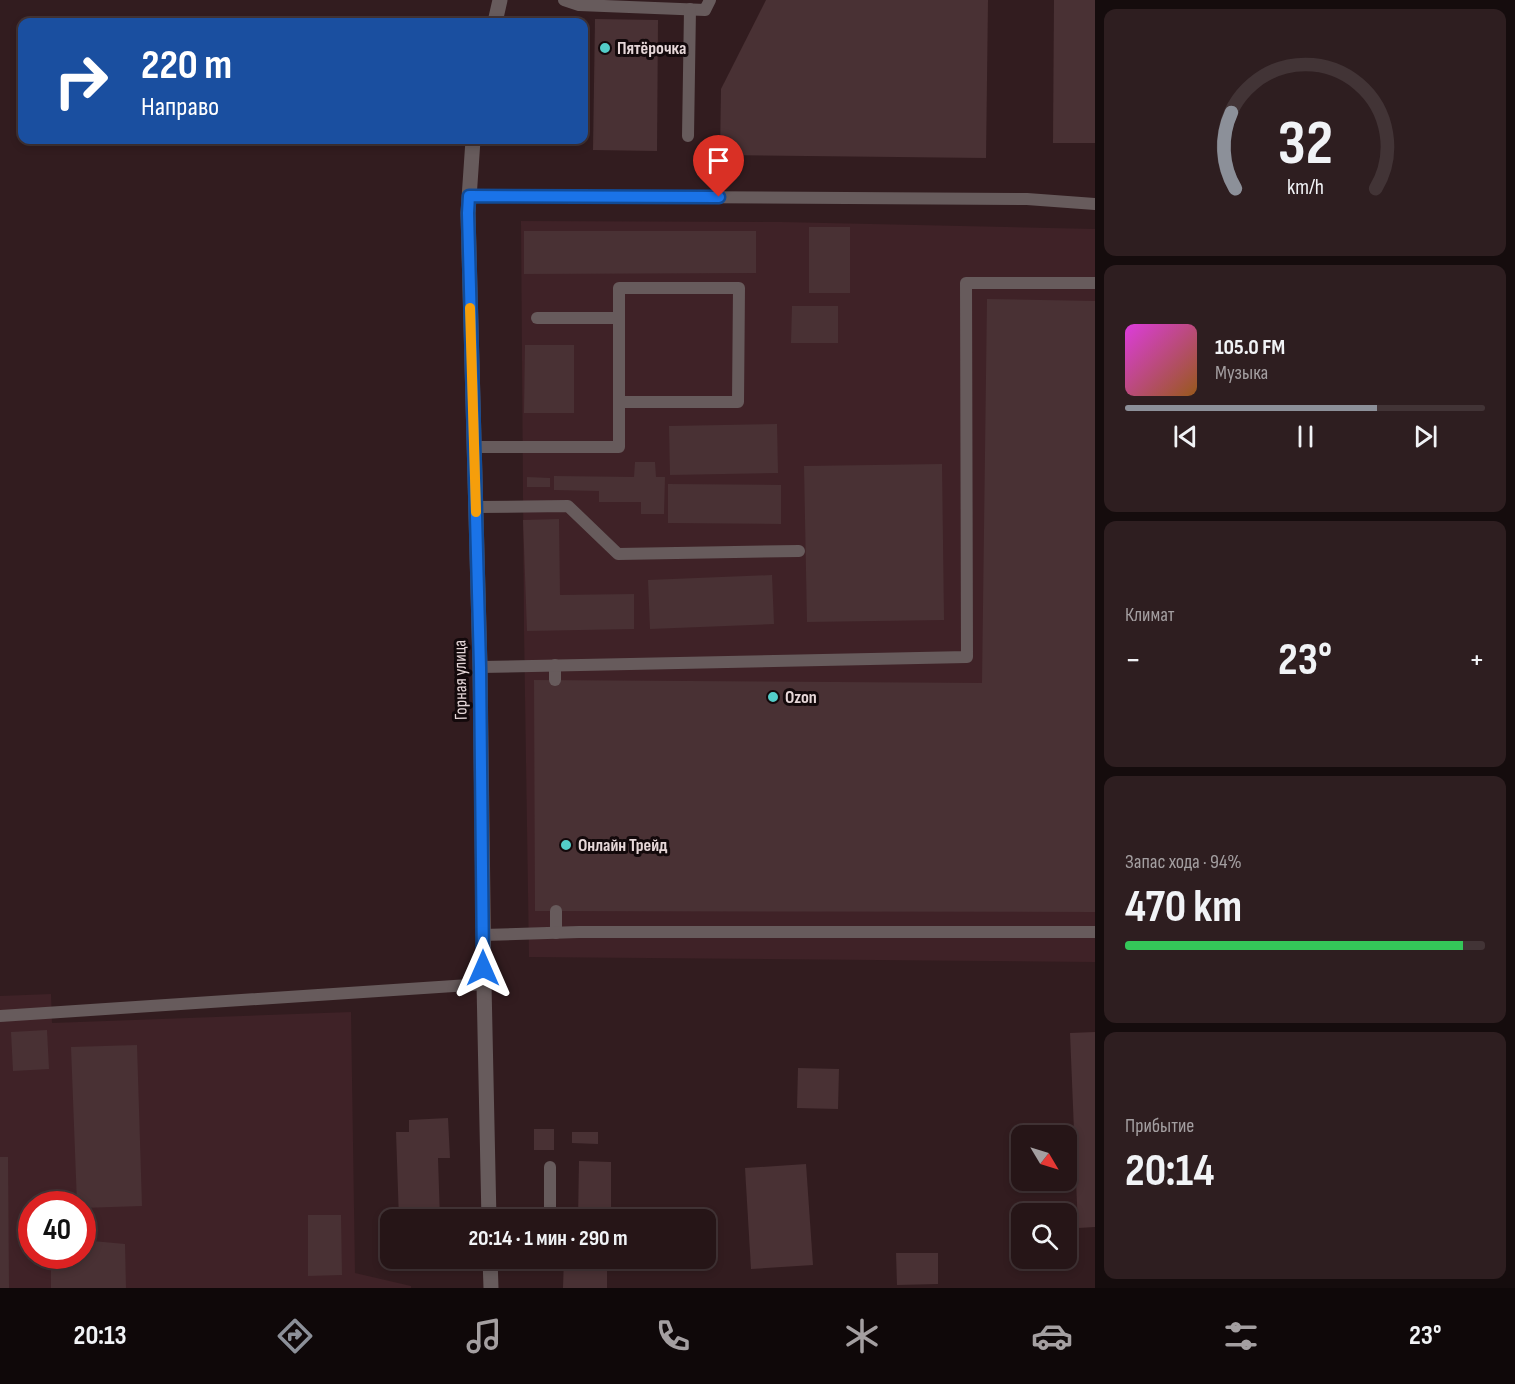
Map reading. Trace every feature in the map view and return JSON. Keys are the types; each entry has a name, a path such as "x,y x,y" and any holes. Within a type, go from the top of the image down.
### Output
{"street":[{"path":"496,18 500,0"},
{"name":"Горная улица","path":"473,144 468,213 480,667 483,984 489,1209"},
{"path":"490,1269 491,1288"}],"lane":[{"path":"564,0 579,5 705,10 710,0"},
{"path":"688,136 690,9"},
{"path":"469,196 1015,199 1095,204"},
{"path":"480,667 967,657 966,283 1095,283"},
{"path":"474,447 619,447 619,402 619,288 739,288 738,402 619,402"},
{"path":"537,318 619,318"},
{"path":"476,507 568,506 618,554 799,551"},
{"path":"555,665 555,680"},
{"path":"556,910 556,933"},
{"path":"483,935 579,932 1095,932"},
{"path":"0,1016 483,984"},
{"path":"549,1209 550,1167"}],"shaded area":[{"path":"521,221 782,222 1095,229 1095,962 529,957"},
{"path":"51,994 52,1023 351,1012 355,1273 411,1286 411,1288 0,1288 0,996"}],"building":[{"path":"766,0 988,0 986,158 720,155 721,89"},
{"path":"1054,0 1095,0 1095,143 1053,143"},
{"path":"595,19 658,20 657,151 593,150"},
{"path":"809,227 850,227 850,293 809,293"},
{"path":"524,231 756,231 756,273 524,274"},
{"path":"987,299 1095,301 1095,912 535,911 534,680 982,683"},
{"path":"792,306 838,306 838,343 791,343"},
{"path":"525,345 574,345 574,413 524,413"},
{"path":"777,424 778,473 670,475 669,426"},
{"path":"635,462 655,462 656,477 665,477 664,514 641,514 641,502 599,502 599,491 554,490 554,476 634,477"},
{"path":"942,464 944,620 807,622 804,466"},
{"path":"527,477 550,478 550,487 527,487"},
{"path":"668,484 781,485 781,524 668,523"},
{"path":"559,519 560,595 634,594 634,629 527,631 523,520"},
{"path":"772,575 774,624 650,629 648,580"},
{"path":"47,1030 49,1069 13,1071 11,1032"},
{"path":"1095,1032 1095,1227 1078,1228 1077,1125 1074,1125 1070,1033"},
{"path":"137,1045 142,1206 96,1208 96,1191 77,1191 71,1047"},
{"path":"798,1068 839,1069 838,1109 797,1108"},
{"path":"448,1118 450,1158 438,1158 440,1209 399,1209 396,1132 409,1132 409,1120"},
{"path":"534,1129 554,1129 554,1150 534,1150"},
{"path":"572,1132 598,1132 598,1144 572,1143"},
{"path":"0,1157 8,1157 9,1288 0,1288"},
{"path":"579,1161 611,1162 611,1209 578,1209"},
{"path":"806,1164 813,1265 751,1269 745,1168"},
{"path":"308,1215 341,1215 342,1275 308,1276"},
{"path":"96,1241 125,1244 126,1288 51,1288 51,1269 96,1269"},
{"path":"896,1253 938,1253 938,1284 897,1285"},
{"path":"564,1269 607,1269 607,1288 563,1288"}],"slow traffic":[{"path":"470,308 476,512"}],"place":[{"name":"Пятёрочка","path":"605,48"},
{"name":"Ozon","path":"773,697"},
{"name":"Онлайн Трейд","path":"566,845"}],"route":[{"path":"483,968 480,667 469,196 719,197"}]}
